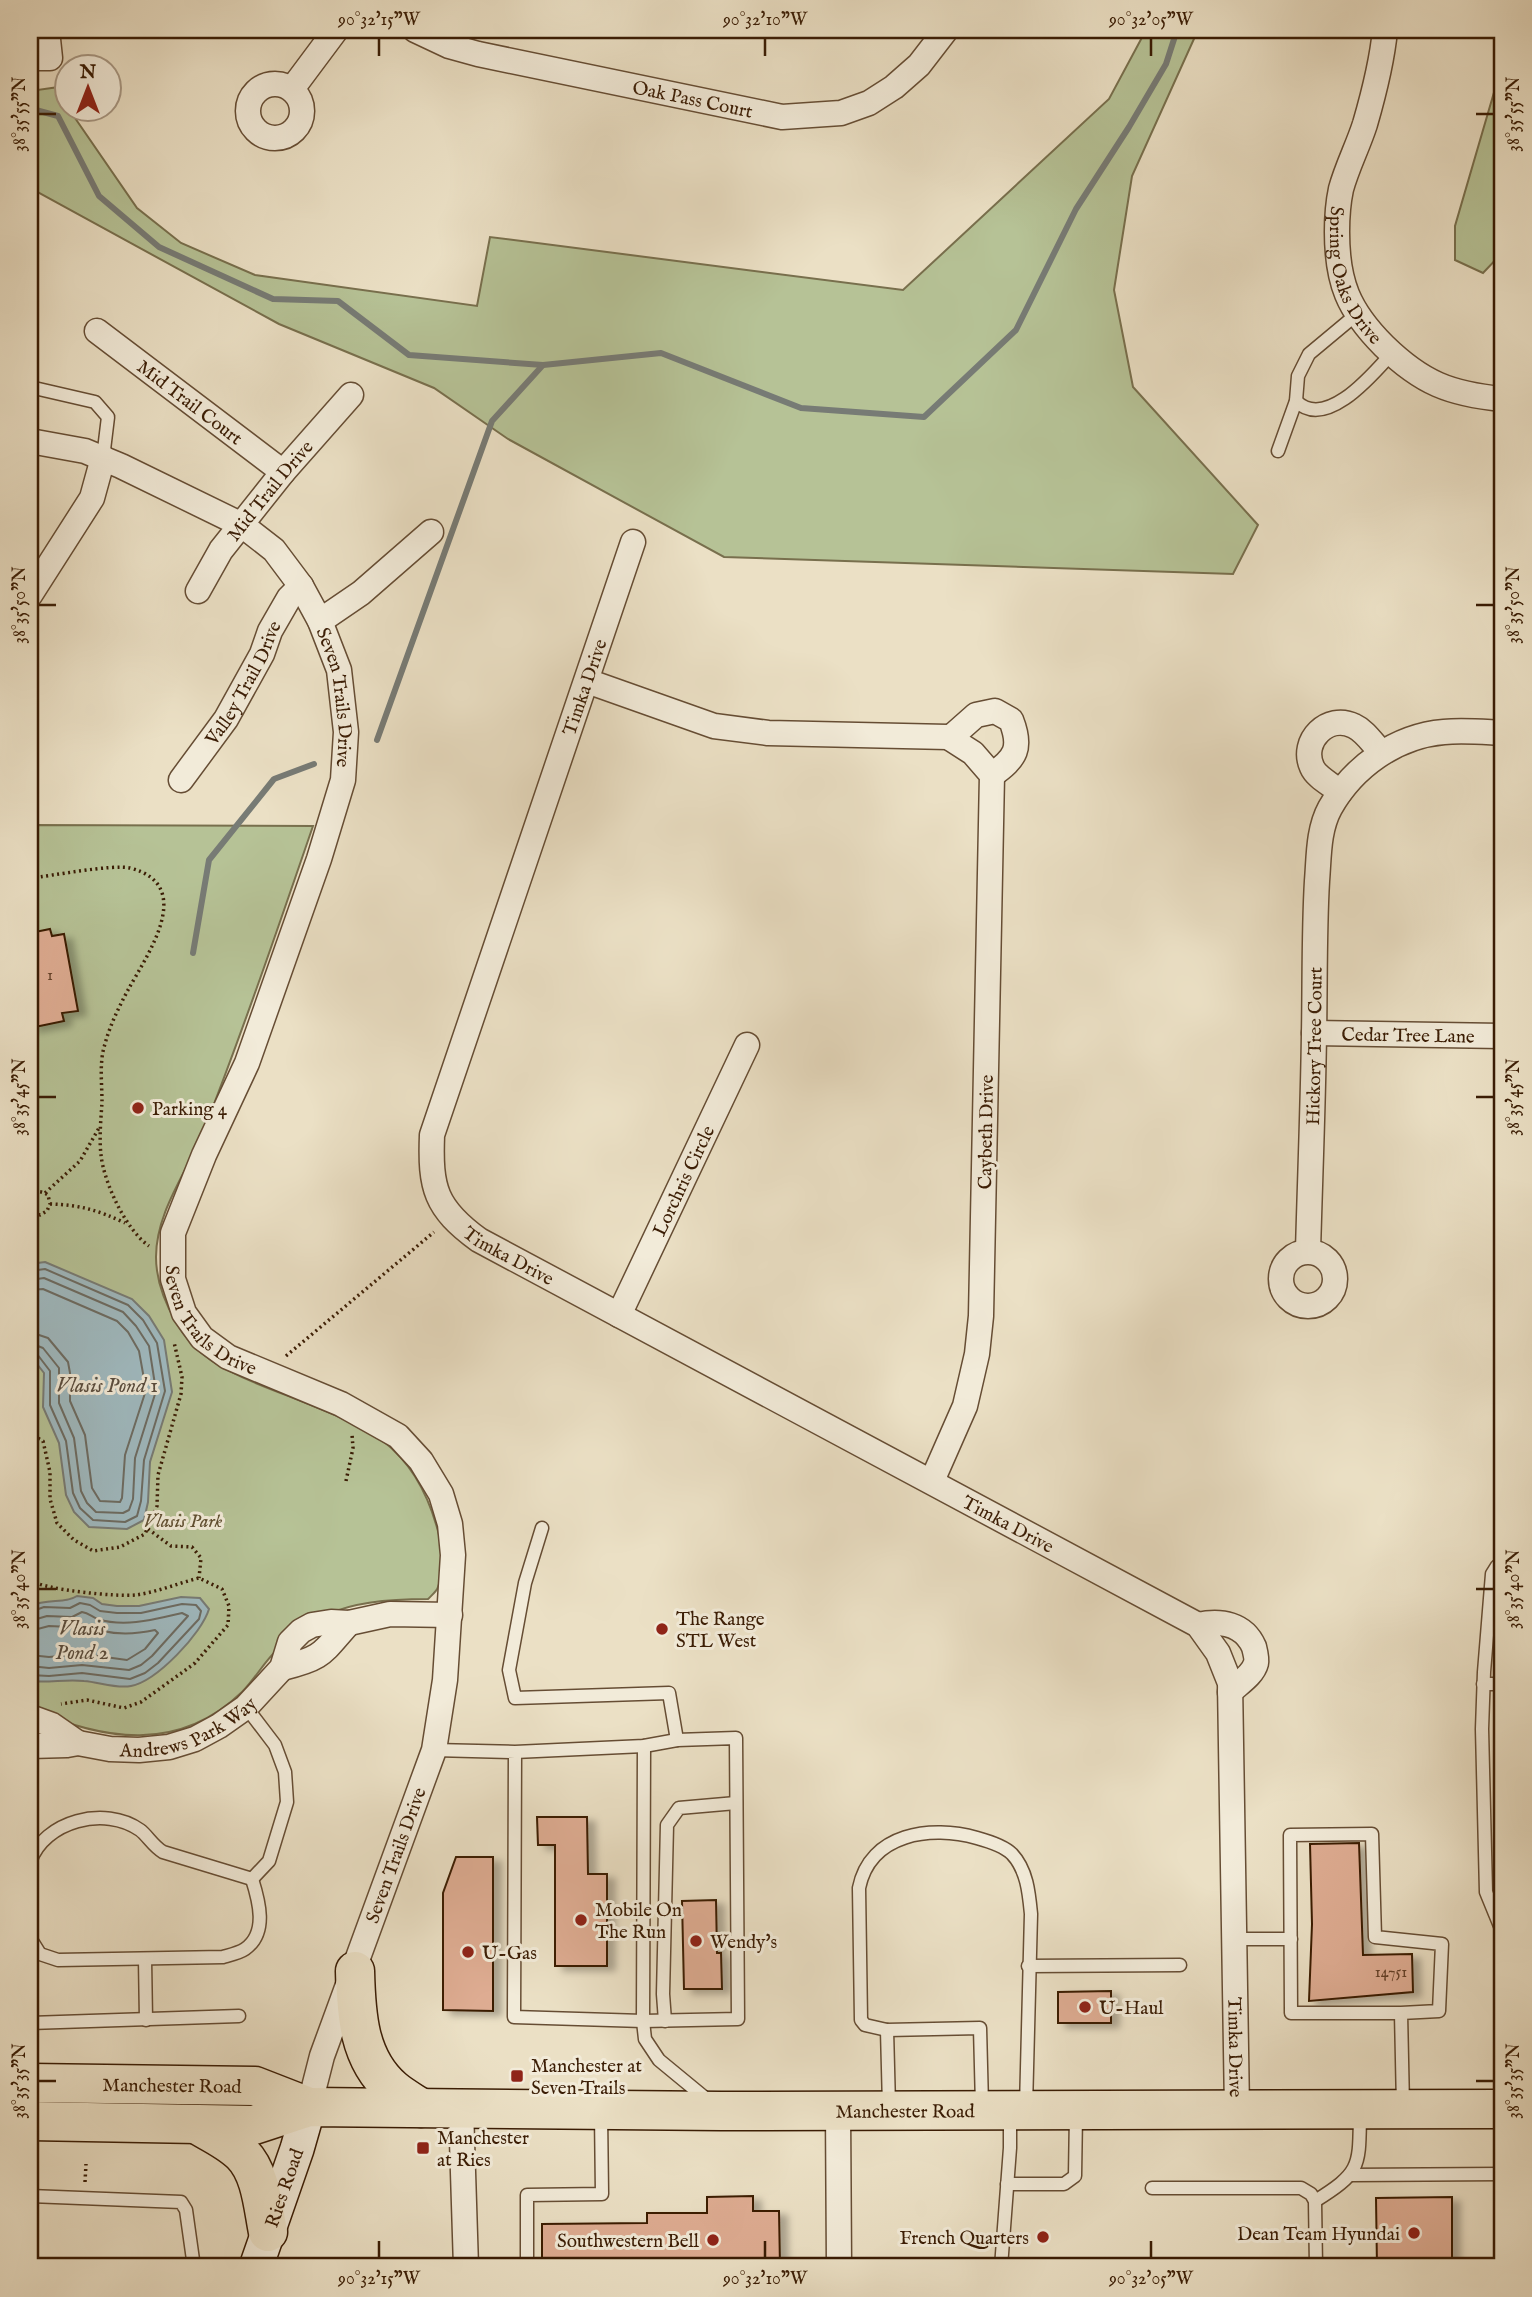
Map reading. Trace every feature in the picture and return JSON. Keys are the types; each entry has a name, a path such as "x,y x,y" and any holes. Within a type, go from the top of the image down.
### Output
{"highway":[{"path":"355,1971 356,2007 365,2052 391,2088 421,2108"},
{"name":"Manchester Road","path":"30,2083 255,2087 309,2107"},
{"name":"Manchester Road","path":"30,2121 254,2125 309,2107 601,2110 1502,2109"},
{"path":"196,2124 244,2156 258,2183 262,2250"}],"street":[{"path":"30,58 50,58 47,30"},
{"path":"292,89 336,30"},
{"name":"Oak Pass Court","path":"415,30 449,46 478,54 782,117 841,113 869,103 894,87 919,65 946,30"},
{"name":"Spring Oaks Drive","path":"1385,30 1375,87 1340,192 1337,217 1339,272 1346,296 1357,314 1392,353 1421,378 1448,390 1502,399"},
{"name":"Mid Trail Court","path":"97,331 283,472"},
{"name":"Mid Trail Drive","path":"198,591 221,550 283,472 351,395"},
{"name":"Seven Trails Drive","path":"30,441 85,451 103,458 242,525 274,550 301,586 320,621 339,670 346,732 343,780 319,859 247,1063 204,1155 173,1233 173,1279 184,1313 202,1338 228,1357 341,1404 398,1436 421,1461 441,1494 450,1524 453,1555 450,1615 445,1680 434,1750 322,2056 309,2107"},
{"path":"30,595 92,498 103,458"},
{"path":"320,621 361,593 431,532"},
{"name":"Timka Drive","path":"633,542 432,1135 433,1182 442,1204 455,1223 479,1240 1198,1625 1218,1653 1230,1683 1237,2110"},
{"name":"Valley Trail Drive","path":"181,780 226,719 262,654 270,631 289,598 301,586"},
{"path":"587,681 714,726 768,733 950,738 973,753 992,775 1013,755 1018,738 1011,720 995,711 976,715 950,738"},
{"path":"1381,752 1363,732 1344,723 1333,723 1315,735 1309,756 1311,766 1340,792 1381,752 1401,743 1444,732 1502,733"},
{"name":"Caybeth Drive","path":"932,1481 965,1406 977,1354 981,1316 992,775"},
{"name":"Hickory Tree Court","path":"1308,1251 1314,1033 1313,950 1320,841 1328,811 1340,792"},
{"name":"Cedar Tree Lane","path":"1314,1033 1502,1036"},
{"name":"Lorchris Circle","path":"619,1315 747,1045"},
{"name":"Andrews Park Way","path":"30,1746 78,1743 110,1749 139,1750 169,1747 195,1739 246,1707 282,1668 290,1642 312,1625 349,1623 366,1617 390,1614 450,1615"},
{"name":"Timka Drive","path":"1198,1625 1213,1622 1231,1625 1247,1635 1255,1650 1256,1663 1230,1692"},
{"name":"Andrews Park Way","path":"41,1711 52,1725 78,1743"},
{"name":"Ries Road","path":"262,2250 309,2107"},
{"path":"461,2109 466,2267"},
{"path":"838,2110 839,2267"}],"lane":[{"path":"1278,451 1296,401 1298,376 1309,354 1357,314"},
{"path":"1296,401 1303,408 1314,410 1346,399 1366,382 1392,353"},
{"path":"30,387 95,402 108,417 103,458"},
{"path":"542,1528 525,1583 509,1670 515,1698 669,1693 677,1740"},
{"path":"1502,1565 1497,1566 1492,1574 1482,1729 1486,1892 1502,1931"},
{"path":"1488,1624 1502,1625"},
{"path":"1483,1684 1502,1684"},
{"path":"246,1707 275,1745 285,1772 287,1802 269,1860 252,1879"},
{"path":"434,1750 515,1752 644,1746 677,1740 736,1738 738,2019 643,2021 514,2017 515,1752"},
{"path":"644,1746 645,2039 659,2060 721,2110"},
{"path":"665,2021 663,1994 667,1825 678,1808 736,1803"},
{"path":"30,1862 32,1854 54,1831 85,1818 112,1819 140,1830 151,1844 163,1852 252,1879"},
{"path":"1002,2267 1007,2184 1007,2110 1028,1966 1031,1914 1029,1887 1011,1852 990,1842 966,1835 929,1833 905,1837 877,1852 862,1875 859,1888 861,2020 865,2025 887,2030 980,2028 1007,2110"},
{"path":"1372,1834 1375,1937 1442,1944 1439,2011 1401,2013 1291,2013 1290,1835 1372,1834"},
{"path":"30,1938 40,1954 58,1960 223,1957 244,1950 256,1938 260,1921 259,1899 252,1879"},
{"path":"1236,1940 1291,1939"},
{"path":"145,1959 146,2020"},
{"path":"1028,1966 1181,1965"},
{"path":"1401,2013 1403,2110"},
{"path":"30,2023 239,2016"},
{"path":"887,2030 889,2110"},
{"path":"527,2267 527,2195 602,2194 601,2110"},
{"path":"1007,2184 1070,2182 1074,2176 1077,2110"},
{"path":"1315,2201 1351,2175 1357,2162 1360,2110"},
{"path":"1502,2124 1502,2185"},
{"path":"1351,2175 1502,2174"},
{"path":"1152,2188 1301,2188 1311,2194 1315,2201 1316,2267"},
{"path":"30,2196 181,2202 186,2210 194,2267"}],"path":[{"path":"30,878 128,867 157,883 164,895 164,913 154,943 123,1000 104,1046 100,1127 101,1157 127,1224 138,1239 149,1247"},
{"path":"30,1195 35,1192 45,1193 80,1161 100,1127"},
{"path":"30,1211 40,1215 47,1211 50,1204 45,1193"},
{"path":"50,1204 72,1204 100,1211 127,1224"},
{"path":"275,1354 285,1356 293,1350 434,1232"},
{"path":"30,1424 34,1436 43,1441 48,1454 50,1499 57,1523 74,1540 93,1551 120,1548 145,1534 157,1506 158,1475 181,1394 182,1377 174,1342"},
{"path":"30,1365 33,1371 30,1393"},
{"path":"346,1480 353,1448 352,1431"},
{"path":"148,1529 171,1546 192,1547 201,1558 200,1578"},
{"path":"30,1580 36,1584 94,1593 137,1595 200,1578 222,1589 229,1606 228,1625 195,1663 141,1702 124,1707 88,1700 41,1711"},
{"path":"30,1589 36,1584"}],"green space":[{"path":"1146,30 1198,30 1132,176 1114,290 1133,387 1258,525 1233,574 724,557 508,439 434,388 279,324 30,188 30,91 52,88 52,122 78,122 137,208 181,243 255,275 477,306 490,237 903,290 1109,99"},
{"path":"1502,65 1502,253 1483,273 1455,260 1455,226"},
{"name":"Vlasis Park","path":"30,825 313,826 218,1092 161,1224 156,1257 159,1283 183,1334 211,1360 245,1379 356,1425 394,1450 419,1483 440,1541 440,1581 437,1590 428,1599 364,1604 329,1614 276,1651 242,1692 218,1712 193,1725 166,1733 113,1734 85,1728 30,1708"}],"water":[{"name":"Vlasis Pond 1","path":"45,1262 132,1299 149,1316 164,1340 172,1392 150,1462 148,1502 144,1520 127,1529 89,1527 74,1512 66,1495 59,1443 43,1407 44,1373 30,1355 30,1264"},
{"name":"Vlasis Pond 2","path":"77,1596 117,1606 139,1606 181,1597 200,1598 209,1609 198,1630 177,1655 142,1682 119,1687 77,1681 30,1681 30,1606"}],"building":[{"path":"50,929 52,936 64,934 78,1011 62,1013 64,1021 30,1028 30,933"},
{"name":"Mobile On The Run","path":"537,1817 587,1817 588,1874 607,1874 607,1966 555,1966 555,1845 538,1845"},
{"path":"1359,1843 1363,1955 1412,1954 1413,1992 1309,2001 1312,1924 1310,1844"},
{"name":"U-Gas","path":"456,1857 493,1857 493,2011 443,2010 443,1893"},
{"name":"Wendy's","path":"716,1900 717,1953 721,1953 722,1989 684,1989 682,1901"},
{"name":"U-Haul","path":"1111,1991 1111,2023 1058,2023 1058,1992"},
{"name":"Southwestern Bell","path":"753,2196 753,2211 779,2211 780,2267 542,2267 542,2224 647,2223 647,2213 707,2213 707,2197"},
{"name":"Dean Team Hyundai","path":"1452,2197 1452,2267 1377,2267 1376,2198"}],"waterway":[{"path":"377,740 492,421 543,365 661,353 801,408 924,417 1016,330 1076,209 1166,64 1177,30"},
{"path":"32,109 58,116 99,196 159,247 273,299 338,301 409,355 543,365"},
{"path":"193,953 209,860 274,779 314,764"}],"place":[{"name":"Parking 4","path":"138,1108"},
{"name":"The Range STL West","path":"662,1629"},
{"name":"Mobile On The Run","path":"581,1920"},
{"name":"Wendy's","path":"696,1941"},
{"name":"U-Gas","path":"468,1952"},
{"name":"U-Haul","path":"1085,2007"},
{"name":"Manchester at Seven Trails","path":"517,2076"},
{"name":"Manchester at Ries","path":"423,2148"},
{"name":"Dean Team Hyundai","path":"1414,2233"},
{"name":"French Quarters","path":"1043,2237"},
{"name":"Southwestern Bell","path":"713,2240"}]}
